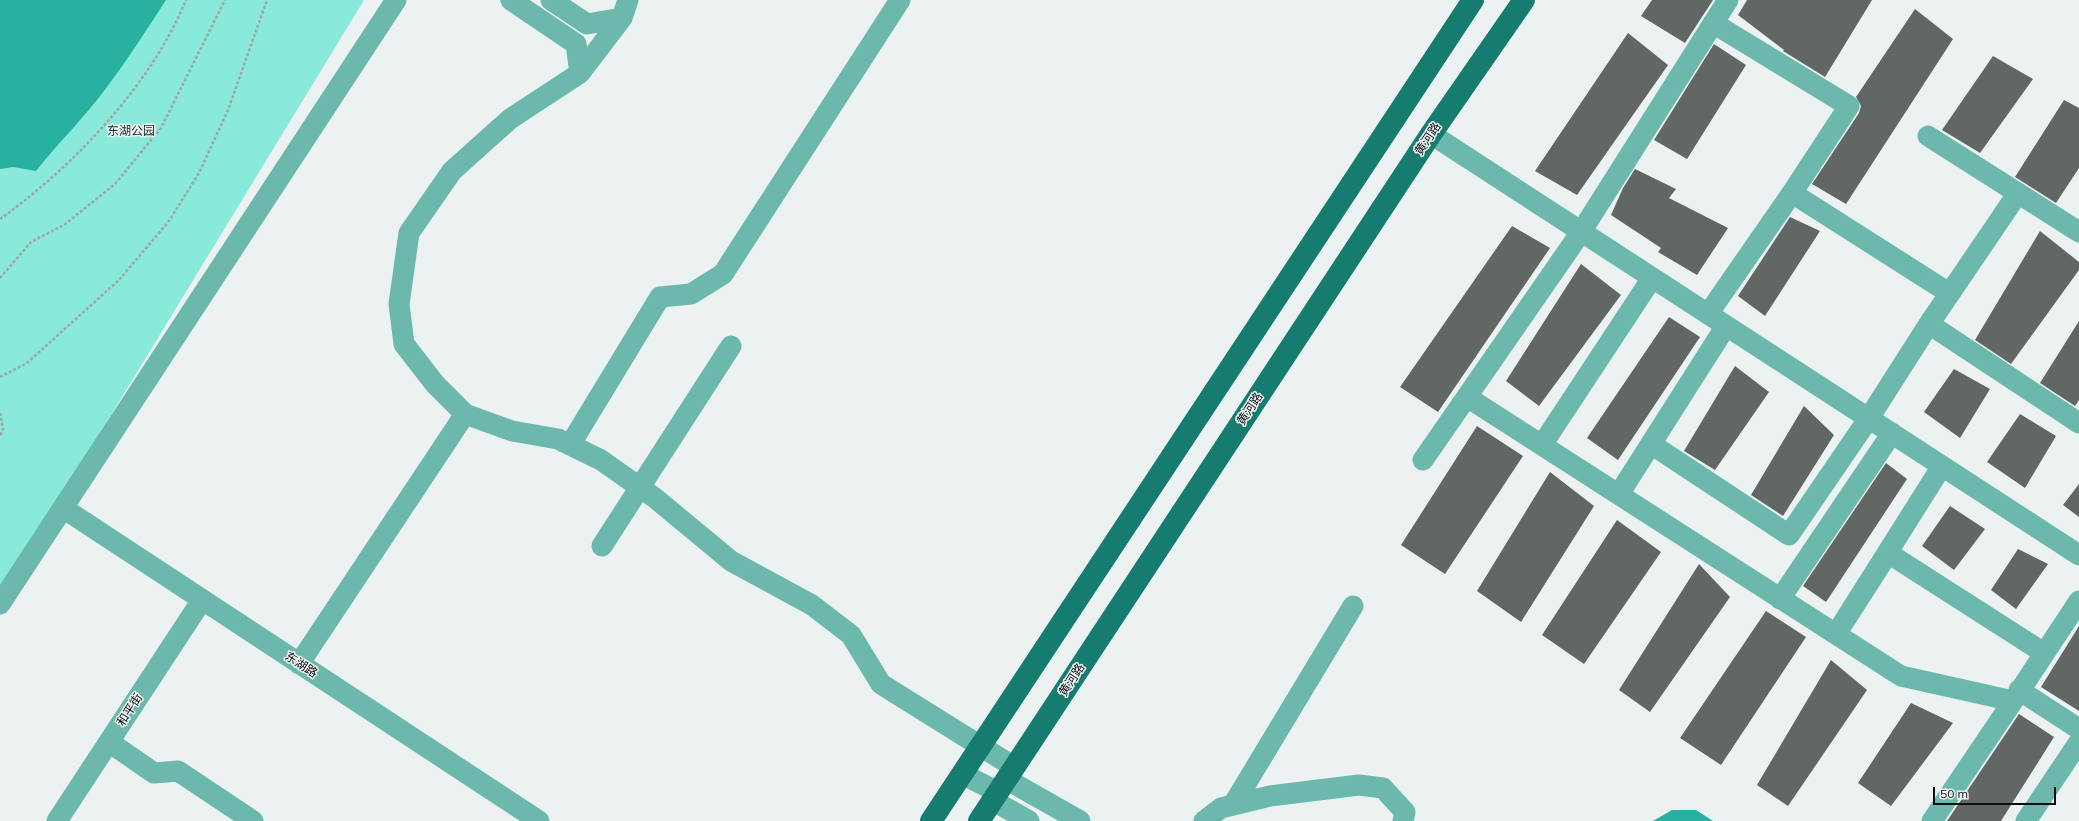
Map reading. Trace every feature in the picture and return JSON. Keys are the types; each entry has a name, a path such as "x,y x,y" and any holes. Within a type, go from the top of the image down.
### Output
{"main road":[{"path":"931,821 1473,0"},
{"name":"黄河路","path":"979,821 1431,134 1524,0"}],"street":[{"path":"0,604 396,0"},
{"path":"511,0 576,44 580,73"},
{"path":"551,0 587,24 625,9"},
{"path":"570,445 660,297 691,294 723,274 900,0"},
{"path":"1423,460 1581,232 1728,0"},
{"path":"625,9 580,73 510,119 452,171 409,233 399,304 404,344 434,384 465,414 512,431 558,439 601,460 640,488 731,561 812,605 851,635 881,684 981,746 1003,785 1029,821"},
{"path":"1708,314 1792,193 1849,106 1713,23"},
{"path":"1431,134 2079,555"},
{"path":"1928,136 2079,232"},
{"path":"1792,193 1949,293"},
{"path":"1789,536 1869,418 1949,293 2018,194"},
{"path":"1542,445 1652,278"},
{"path":"1929,324 2079,423"},
{"path":"1619,494 1726,326"},
{"path":"602,546 731,346"},
{"path":"1467,397 1901,676 2016,695 2079,729"},
{"path":"299,664 465,414"},
{"path":"1780,598 1892,433"},
{"path":"1651,444 1812,551"},
{"path":"1836,634 1942,466"},
{"name":"东湖路","path":"63,508 539,821"},
{"path":"1888,553 2044,653"},
{"name":"和平街","path":"57,821 202,600"},
{"path":"1932,821 2079,601"},
{"path":"1233,805 1353,606"},
{"path":"109,742 154,773 178,771 253,821"},
{"path":"2026,821 2079,742"},
{"path":"962,774 1003,785 1080,821"},
{"path":"1204,821 1221,808 1270,796 1359,785 1383,788 1405,812 1403,821"}],"path":[{"path":"0,219 50,180 81,150 125,101 159,51 186,0"},
{"path":"0,278 31,242 64,225 115,184 156,134 193,66 225,0"},
{"path":"0,377 27,363 119,280 169,221 199,173 228,110 268,0"},
{"path":"0,413 3,429 0,436"}],"green space":[{"name":"东湖公园","path":"0,0 364,0 0,597"}],"shaded area":[{"path":"0,0 166,0 107,87 90,109 36,171 13,167 0,169"},
{"path":"1672,810 1696,810 1713,821 1653,821"}],"building":[{"path":"1652,0 1713,0 1685,43 1641,16"},
{"path":"1747,0 1872,0 1825,77 1783,51 1784,50 1738,15"},
{"path":"1915,9 1953,39 1846,204 1812,184 1859,113 1861,106 1856,97"},
{"path":"1628,33 1668,65 1577,195 1535,171"},
{"path":"1714,44 1746,65 1687,159 1654,140"},
{"path":"1993,56 2033,79 1980,153 1942,130"},
{"path":"2064,100 2079,108 2079,168 2056,203 2015,177"},
{"path":"1635,169 1676,189 1669,198 1728,228 1697,275 1658,252 1661,248 1611,215 1623,188"},
{"path":"1790,217 1820,231 1765,316 1738,296"},
{"path":"1512,226 1550,248 1438,412 1400,387"},
{"path":"2040,231 2079,262 2079,270 2011,364 1975,340"},
{"path":"1581,264 1621,295 1539,406 1506,381"},
{"path":"1669,317 1700,337 1618,460 1587,438"},
{"path":"2079,321 2079,400 2075,406 2040,383"},
{"path":"1735,366 1769,392 1715,470 1684,451"},
{"path":"1954,369 1990,389 1960,438 1924,412"},
{"path":"1804,406 1834,435 1783,516 1751,495"},
{"path":"2020,414 2056,436 2025,488 1987,462"},
{"path":"1477,426 1523,456 1445,574 1401,545"},
{"path":"1886,463 1907,479 1826,602 1803,586"},
{"path":"1550,472 1594,506 1521,622 1477,591"},
{"path":"2079,484 2079,517 2063,505"},
{"path":"1950,506 1985,529 1954,570 1922,546"},
{"path":"1617,520 1661,552 1584,664 1542,635"},
{"path":"2018,549 2048,564 2016,609 1991,590"},
{"path":"1699,564 1730,597 1650,712 1619,690"},
{"path":"1766,611 1806,637 1721,765 1680,738"},
{"path":"2079,626 2079,711 2041,687"},
{"path":"1831,660 1867,690 1788,806 1757,785"},
{"path":"1911,703 1953,723 1891,806 1858,783"},
{"path":"2019,714 2054,737 2001,821 1947,821"}]}
